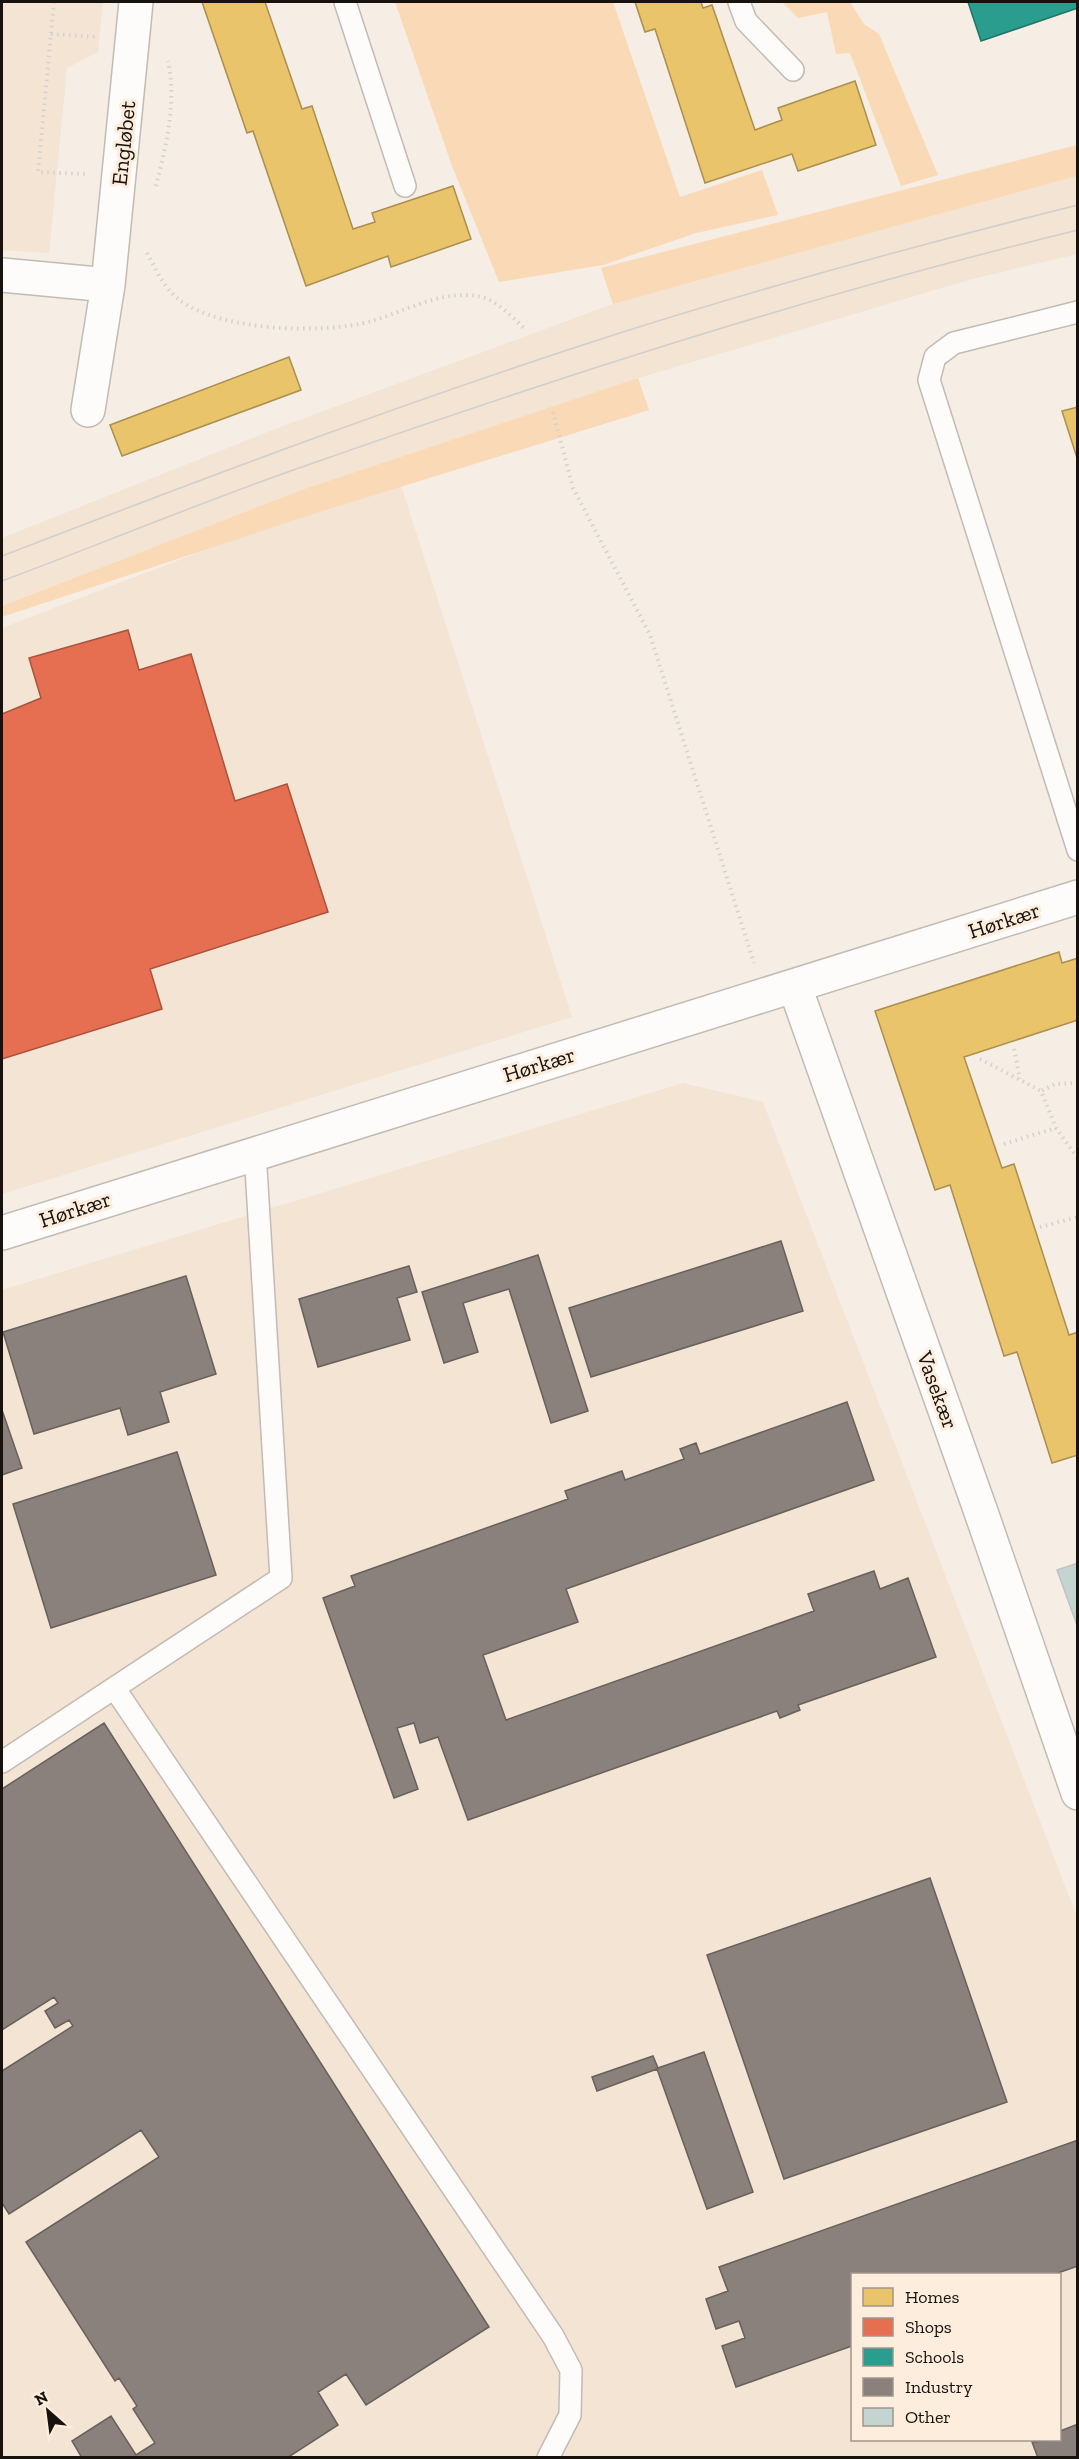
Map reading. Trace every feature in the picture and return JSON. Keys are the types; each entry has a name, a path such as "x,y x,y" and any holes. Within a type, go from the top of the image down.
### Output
{"street":[{"name":"Engløbet","path":"88,410 108,285 136,2"},
{"path":"2,285 2,275 108,285"},
{"name":"Hørkær","path":"2,1233 255,1152 1077,897"},
{"name":"Vasekær","path":"779,991 981,1512 1077,1793"}],"lane":[{"path":"345,2 405,186"},
{"path":"739,2 746,21 793,70"},
{"path":"1077,312 954,343 935,357 929,380 1077,850"},
{"path":"2,1762 281,1578 255,1152"},
{"path":"115,1689 553,2336 571,2370 570,2415 548,2457"}],"path":[{"path":"54,2 38,172 120,175"},
{"path":"51,34 132,40 165,47 172,80 167,144 154,192"},
{"path":"147,242 147,253 171,292 194,311 271,329 319,330 369,322 446,296 482,297 506,311 526,330"},
{"path":"553,412 573,488 650,635 779,991"},
{"path":"1014,1049 1020,1079"},
{"path":"980,1059 1041,1091 1056,1128 1077,1159"},
{"path":"1041,1091 1055,1084 1077,1083"},
{"path":"1004,1144 1056,1128"},
{"path":"1040,1227 1077,1217"}],"shaded area":[{"path":"2,2 103,2 98,52 67,68 49,253 2,250"},
{"path":"395,2 613,2 680,197 762,170 778,215 696,233 603,265 499,282 452,166"},
{"path":"782,2 850,2 864,24 879,34 938,175 901,186 850,53 836,54 827,12 798,18"},
{"path":"1077,145 1077,176 613,304 601,268"},
{"path":"1077,176 1077,254 972,279 638,378 304,489 2,606 2,538 283,426 613,304"},
{"path":"638,378 649,410 313,514 2,617 2,606 304,489"},
{"path":"398,476 572,1017 2,1194 2,628"},
{"path":"683,1083 763,1102 1077,1917 1077,2457 2,2458 2,1290"}],"building: Homes":[{"path":"202,2 265,2 302,109 312,106 353,229 375,222 372,213 453,186 471,239 391,267 388,256 306,286 253,131 247,133"},
{"path":"635,2 701,2 703,8 712,5 755,130 782,120 778,108 855,81 876,145 798,171 792,154 705,183 655,29 645,32"},
{"path":"289,357 301,390 122,456 110,425"},
{"path":"1078,407 1078,461 1062,411"},
{"path":"1059,952 1062,963 1078,958 1078,1020 964,1057 1002,1168 1014,1164 1069,1335 1078,1332 1078,1455 1052,1463 1017,1352 1004,1356 950,1185 935,1190 875,1011"}],"building: Shops":[{"path":"128,630 139,670 191,654 235,801 287,784 328,912 150,969 162,1009 2,1059 2,714 41,698 29,658"}],"building: Schools":[{"path":"968,2 1078,2 1078,8 981,41"}],"building: Industry":[{"path":"781,1241 803,1311 591,1377 569,1308"},
{"path":"538,1255 588,1411 551,1423 509,1289 463,1303 478,1352 444,1363 422,1292"},
{"path":"409,1266 417,1292 397,1298 410,1340 318,1367 299,1299"},
{"path":"186,1276 216,1374 160,1392 169,1422 128,1435 120,1408 34,1434 3,1332"},
{"path":"847,1402 874,1480 566,1589 578,1622 483,1655 506,1720 814,1611 808,1594 874,1571 880,1589 908,1578 936,1657 798,1705 800,1710 780,1718 777,1711 468,1820 438,1737 420,1743 414,1723 397,1728 418,1789 394,1798 323,1598 355,1586 351,1576 568,1499 565,1491 622,1471 625,1480 684,1459 680,1449 696,1443 700,1454"},
{"path":"2,1410 22,1468 2,1475"},
{"path":"177,1452 216,1575 51,1628 13,1504"},
{"path":"104,1723 489,2327 366,2405 346,2374 318,2392 338,2425 287,2458 82,2458 72,2441 111,2416 136,2455 155,2443 133,2409 137,2406 119,2378 115,2381 26,2242 159,2157 141,2130 9,2214 2,2203 2,2071 73,2026 69,2020 55,2028 45,2011 58,2003 54,1997 2,2030 2,1789"},
{"path":"930,1878 1007,2102 784,2179 707,1955"},
{"path":"704,2052 753,2192 707,2209 657,2069 597,2091 592,2077 653,2056 658,2068"},
{"path":"1078,2140 1078,2266 1058,2273 851,2273 851,2346 736,2387 722,2346 745,2338 739,2321 716,2329 706,2299 728,2291 719,2267"},
{"path":"1078,2424 1078,2458 1038,2458 1032,2442 1061,2441 1061,2431"}],"building: Other":[{"path":"1078,1563 1078,1628 1057,1570"}],"tram line":[{"path":"2,556 466,384 623,332 906,249 1078,205"},
{"path":"2,581 262,481 588,370 783,310 1078,230"}]}
